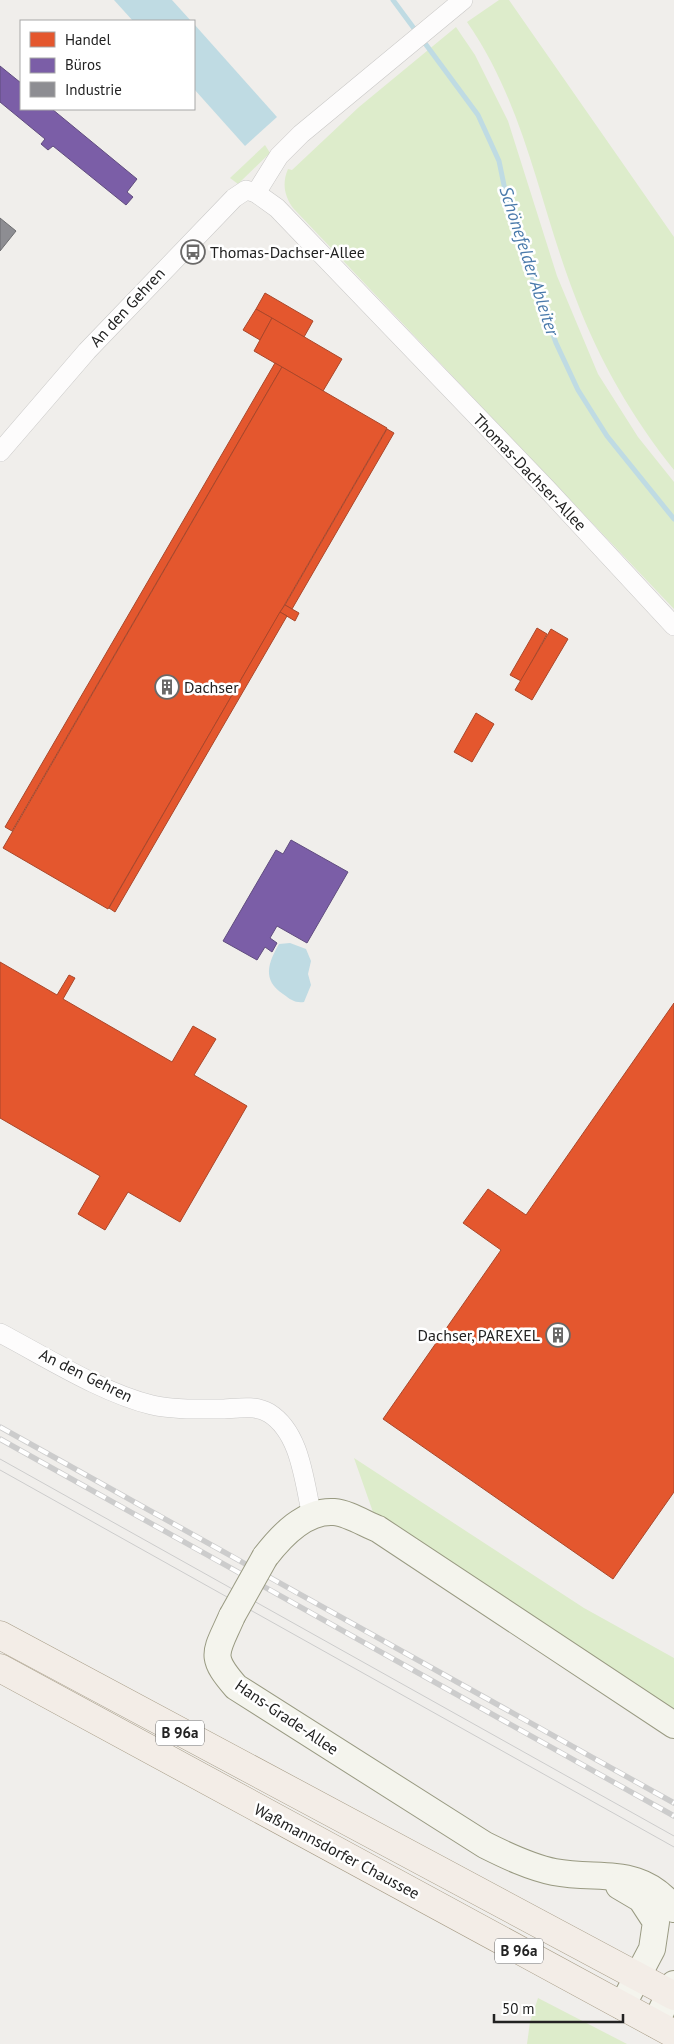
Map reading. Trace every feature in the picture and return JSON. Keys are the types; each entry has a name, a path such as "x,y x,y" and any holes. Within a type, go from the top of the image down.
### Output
{"main road":[{"name":"Waßmannsdorfer Chaussee","path":"0,1635 637,1976 673,1991"},
{"name":"Waßmannsdorfer Chaussee","path":"0,1668 665,2029"}],"street":[{"path":"256,193 279,156 301,134 464,0"},
{"name":"An den Gehren","path":"0,452 87,350 187,244 234,198 246,190 256,193"},
{"name":"Thomas-Dachser-Allee","path":"256,193 277,208 546,488 674,626"},
{"name":"An den Gehren","path":"0,1333 125,1397 150,1404 187,1409 246,1407 269,1413 282,1424 292,1440 312,1516"},
{"name":"Hans-Grade-Allee","path":"674,1725 378,1529 335,1512 312,1516 285,1534 265,1557 232,1616 216,1651 219,1668 236,1687 485,1845 518,1861 553,1872 608,1878 628,1877 645,1883 666,1899 674,1909"},
{"name":"Hans-Grade-Allee","path":"608,1878 641,1899 656,1922 652,1949 622,2006"},
{"path":"665,2029 673,1991"}],"green space":[{"path":"499,0 509,0 674,237 674,470 631,410 595,344 563,264 518,122 487,54 467,22"},
{"path":"456,27 475,55 508,121 557,276 598,374 638,437 674,482 674,609 293,208 288,198 285,184 288,169 292,170 359,107"},
{"path":"265,145 270,153 238,184 230,178"},
{"path":"354,1458 584,1608 674,1658 674,1713 374,1515"},
{"path":"538,1998 627,2044 527,2044 530,2022"}],"water":[{"path":"114,0 172,0 190,20 132,20"},
{"path":"195,25 277,117 245,146 195,90"},
{"path":"290,943 306,949 311,961 308,974 311,985 304,1002 291,999 276,989 270,977 270,964 279,944"}],"building: Handel":[{"path":"265,293 313,321 304,337 256,309"},
{"path":"256,309 272,318 260,340 243,330"},
{"path":"272,318 342,359 323,391 254,351"},
{"path":"275,363 282,367 12,831 5,827"},
{"name":"Dachser","path":"282,367 387,428 108,909 3,848"},
{"path":"387,429 394,433 292,609 285,605"},
{"path":"285,605 299,613 295,621 280,612"},
{"path":"280,612 287,616 115,912 109,908"},
{"path":"537,628 547,634 521,681 510,675"},
{"path":"551,629 568,639 532,700 515,690"},
{"path":"476,713 494,724 472,762 454,752"},
{"path":"0,962 57,995 69,975 75,978 63,999 172,1062 193,1026 216,1039 194,1075 247,1106 180,1222 128,1192 105,1230 78,1214 100,1176 0,1118"},
{"name":"Dachser, PAREXEL","path":"674,1003 674,1492 613,1579 383,1419 501,1250 463,1223 488,1189 526,1215"}],"building: Büros":[{"path":"0,66 20,82 20,110 53,110 137,179 127,192 133,197 126,205 53,146 48,150 41,144 45,139 0,102"},
{"path":"291,840 348,872 307,943 277,926 270,938 277,943 272,952 265,947 257,960 223,941 276,850 283,854"}],"building: Industrie":[{"path":"0,218 16,231 0,251"}],"waterway":[{"name":"Schönefelder Ableiter","path":"393,0 478,115 499,161 510,214 556,343 578,390 607,436 674,519"}],"tram line":[{"path":"0,1459 674,1836"},
{"path":"0,1470 674,1847"}],"railway":[{"path":"0,1427 674,1803"},
{"path":"0,1439 674,1816"}],"place":[{"name":"Thomas-Dachser-Allee","path":"193,252"},
{"name":"Dachser","path":"167,687"},
{"name":"Dachser, PAREXEL","path":"558,1335"}]}
